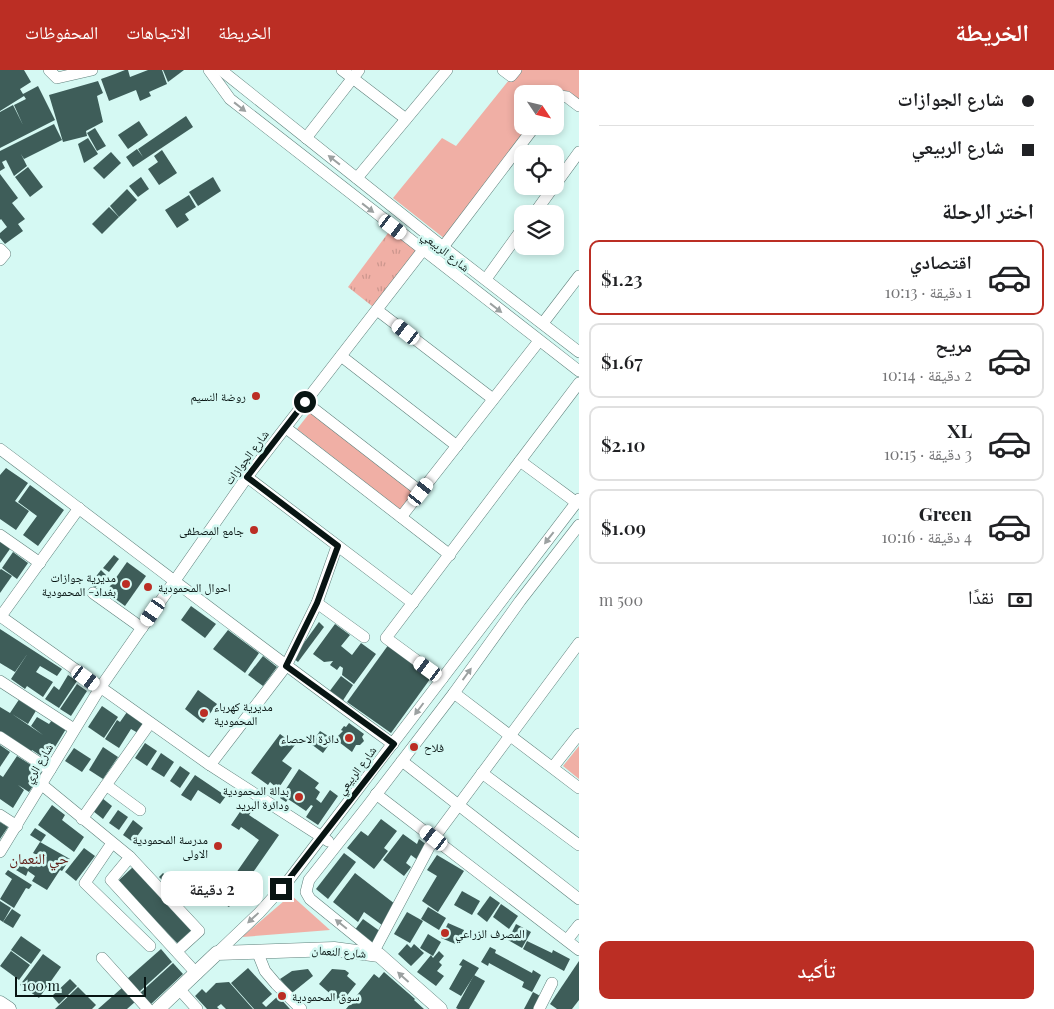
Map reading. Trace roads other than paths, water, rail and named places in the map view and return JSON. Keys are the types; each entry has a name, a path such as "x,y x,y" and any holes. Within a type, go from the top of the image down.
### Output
{"main road":[{"name":"شارع النعمان","path":"217,953 334,949 377,953 437,1008"},
{"path":"158,1009 217,953"},
{"path":"0,1003 9,1009"}],"street":[{"path":"49,70 57,78 92,70"},
{"name":"شارع الربيعي","path":"209,70 230,99 579,371"},
{"name":"شارع الربيعي","path":"221,70 443,247 579,352"},
{"path":"342,70 356,74 406,119"},
{"path":"357,178 447,70"},
{"path":"503,70 511,76 516,70"},
{"path":"306,138 356,74"},
{"path":"226,94 225,84 229,81 236,82"},
{"path":"564,97 579,106"},
{"path":"442,266 440,259 441,255 445,252 443,247 528,135"},
{"path":"564,172 579,152"},
{"path":"486,279 514,240"},
{"name":"شارع الجوازات","path":"100,688 247,477 305,402 424,251 432,254 436,252 438,247 443,247"},
{"path":"0,249 5,254 0,260"},
{"path":"543,324 579,276"},
{"path":"377,310 493,400"},
{"path":"401,517 539,341"},
{"path":"341,356 457,446"},
{"path":"442,679 386,638 579,383"},
{"path":"305,402 421,492"},
{"path":"286,428 450,554"},
{"path":"0,449 286,666 394,744"},
{"path":"520,461 578,501"},
{"path":"247,477 413,603"},
{"name":"شارع الربيعي","path":"217,953 274,897 322,837 578,501"},
{"path":"79,508 1,616 210,765 335,846"},
{"path":"579,525 514,608 454,693 309,880 306,889 310,899 377,953 434,838 579,643"},
{"path":"0,535 40,562"},
{"path":"210,765 286,666 317,603 338,546"},
{"path":"517,580 514,587 516,591 523,593 528,591"},
{"path":"93,593 142,628"},
{"path":"503,599 509,596 513,598 516,602 514,608"},
{"path":"317,603 364,637"},
{"path":"0,681 74,729"},
{"name":"شارع الري","path":"0,852 100,688"},
{"path":"454,693 579,788"},
{"path":"82,819 150,723"},
{"path":"553,767 579,734"},
{"path":"0,737 50,770"},
{"path":"402,761 579,900"},
{"path":"482,773 579,845"},
{"path":"41,784 130,857 199,931 177,951"},
{"path":"106,785 140,810"},
{"path":"376,794 579,950"},
{"path":"0,815 17,826"},
{"path":"115,846 85,883 150,946"},
{"path":"130,857 111,880 197,974"},
{"path":"567,940 579,925"},
{"path":"257,951 265,971 301,1009"},
{"path":"102,958 148,1009"},
{"path":"540,1009 552,984"},
{"path":"180,990 197,1009"}],"place":[{"name":"روضة النسيم","path":"256,396"},
{"name":"جامع المصطفى","path":"254,530"},
{"name":"مديرية جوازات بغداد- المحمودية","path":"126,584"},
{"name":"احوال المحمودية","path":"148,587"},
{"name":"مديرية كهرباء المحمودية","path":"204,713"},
{"name":"دائرة الاحصاء","path":"349,738"},
{"name":"فلاح","path":"414,747"},
{"name":"بدالة المحمودية ودائرة البريد","path":"299,797"},
{"name":"مدرسة المحمودية الاولى","path":"218,846"},
{"name":"المصرف الزراعي","path":"445,933"},
{"name":"سوق المحمودية","path":"282,996"}],"district":[{"name":"حي النعمان","path":"39,858"}]}
